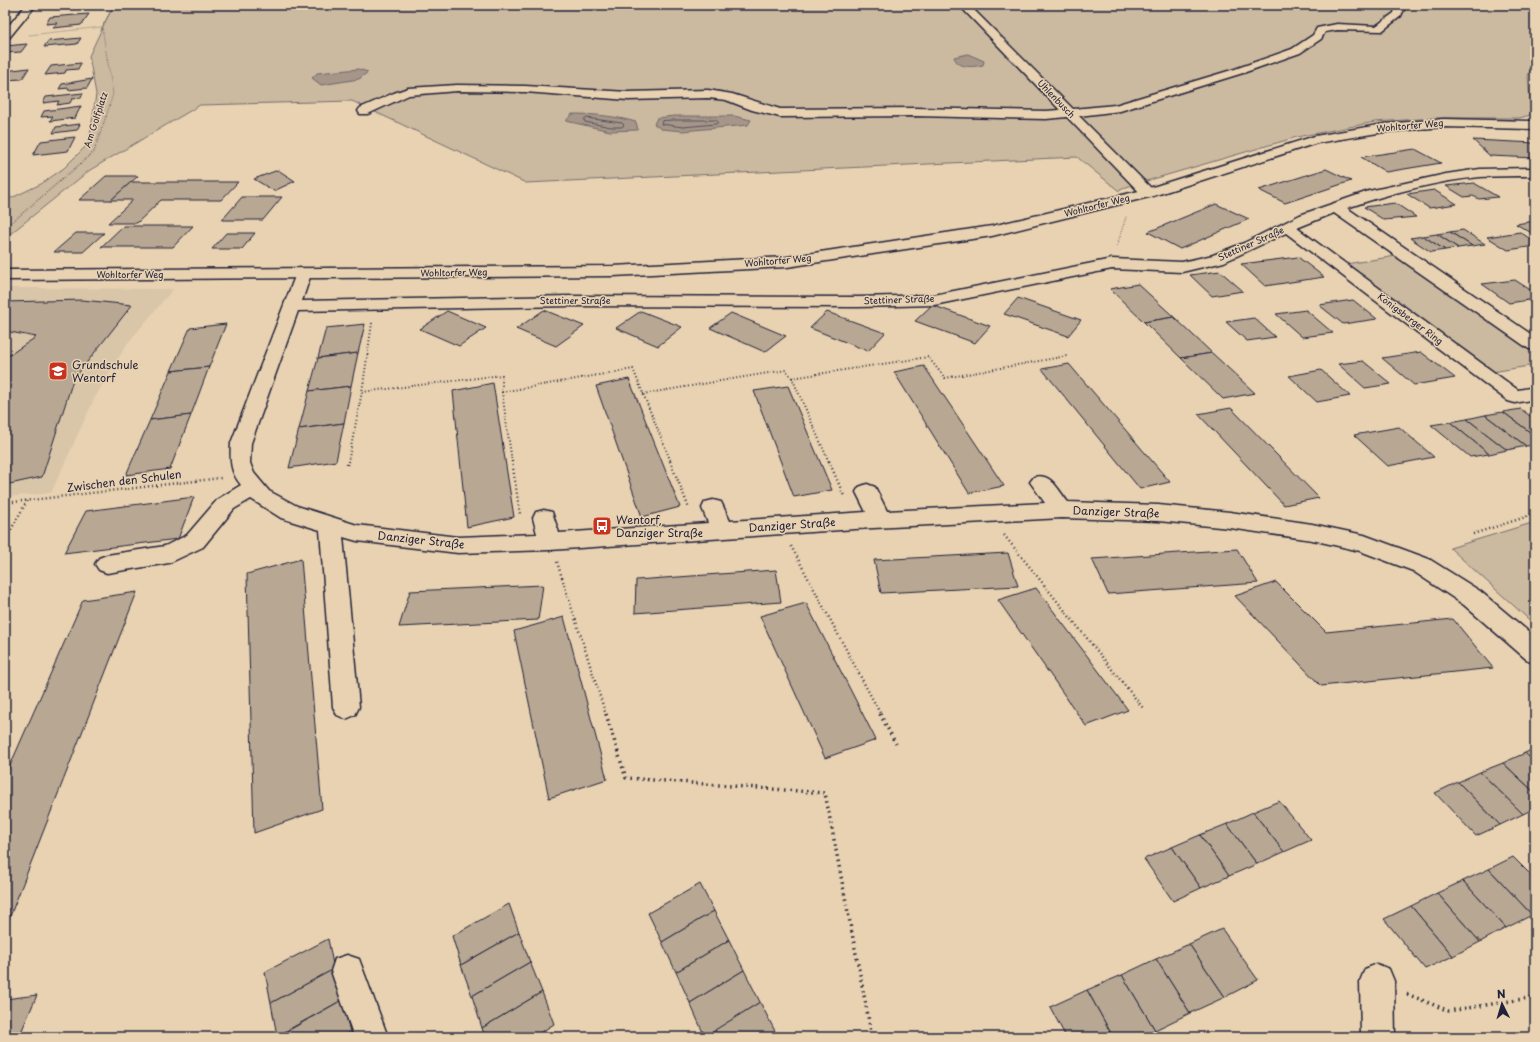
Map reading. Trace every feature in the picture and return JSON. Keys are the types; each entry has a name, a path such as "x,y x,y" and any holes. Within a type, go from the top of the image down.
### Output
{"street":[{"path":"5,36 31,5"},
{"name":"Uhlenbusch","path":"964,5 1148,193"},
{"path":"364,111 398,95 408,92 465,88 554,90 628,96 708,94 728,97 756,107 780,112 908,112 1046,115 1070,113 1116,108 1239,71 1296,51 1317,37 1321,30 1337,27 1378,30 1398,14 1401,5"},
{"name":"Wohltorfer Weg","path":"5,276 612,272 787,262 992,231 1148,193 1246,160 1323,138 1384,128 1444,123 1535,125"},
{"name":"Stettiner Straße","path":"292,306 572,301 859,302 934,300 1112,264 1182,268 1218,259 1288,228 1305,218 1374,194 1446,178 1480,173 1535,172"},
{"path":"1335,207 1535,345"},
{"name":"Königsberger Ring","path":"1288,228 1515,397 1535,393"},
{"path":"107,564 169,554 195,541 226,504 249,481 240,463 241,443 303,274"},
{"name":"Danziger Straße","path":"249,481 261,496 289,512 357,533 458,545 550,542 780,525 986,513 1062,510 1158,513 1224,513 1364,543 1421,565 1472,598 1535,652"},
{"path":"1041,482 1062,510"},
{"path":"867,492 880,519"},
{"path":"713,508 722,530"},
{"path":"544,518 550,542"},
{"path":"331,525 346,707"},
{"path":"347,971 371,1037"},
{"path":"1377,981 1378,1037"}],"path":[{"path":"27,35 102,27 114,5"},
{"name":"Am Golfplatz","path":"5,225 11,223 94,152 113,94 102,27"},
{"path":"1112,264 1127,216"},
{"path":"347,464 362,392 373,318"},
{"path":"792,378 928,357 945,378 1067,356"},
{"path":"502,392 633,369 698,531"},
{"path":"643,394 786,370 792,378 855,521"},
{"path":"362,392 502,376 502,392 524,543"},
{"name":"Zwischen den Schulen","path":"5,503 249,481"},
{"path":"5,540 27,501"},
{"path":"986,513 1143,708"},
{"path":"1473,534 1535,514"},
{"path":"780,525 896,744"},
{"path":"550,542 626,778 825,793 872,1037"},
{"path":"1377,981 1449,1011 1535,997"}],"shaded area":[{"path":"114,5 1535,5 1535,59 1528,76 1531,115 1519,118 1435,118 1375,122 1297,137 1126,187 1119,191 1077,157 526,183 352,101 200,105 90,170 5,238 5,201 41,184 64,168 89,143 96,94 89,56"},
{"path":"1396,256 1535,352 1535,365 1492,372 1346,264"},
{"name":"Grundschule Wentorf","path":"5,288 173,289 127,344 94,399 51,493 5,497"},
{"path":"1535,522 1535,625 1450,548"}],"water":[{"path":"968,54 984,61 983,65 970,67 962,65 956,61 954,57"},
{"path":"358,69 368,72 359,79 321,85 312,78 317,73"},
{"path":"572,114 588,114 620,118 636,122 638,130 610,131 566,121"},
{"path":"674,116 734,116 751,120 748,125 683,131 661,129 654,124 657,118"}],"building":[{"path":"89,14 81,25 53,28 57,23 46,24 50,17"},
{"path":"81,38 77,44 44,47 48,41"},
{"path":"27,44 21,52 5,53 5,46"},
{"path":"81,63 78,69 66,70 65,73 45,75 51,66"},
{"path":"29,68 22,79 5,80 5,71"},
{"path":"92,79 87,88 68,90 69,88 59,89 62,84"},
{"path":"83,93 81,98 72,99 70,103 57,105 59,101 43,103 46,97"},
{"path":"81,106 75,118 50,121 53,116 41,117 44,111"},
{"path":"80,124 77,130 53,133 56,127"},
{"path":"75,137 68,151 33,155 41,141"},
{"path":"1473,140 1535,143 1535,158 1490,156"},
{"path":"1415,149 1441,163 1386,172 1361,157"},
{"path":"1326,169 1351,181 1285,203 1259,190"},
{"path":"278,170 295,181 274,191 254,179"},
{"path":"106,176 138,176 111,200 79,200"},
{"path":"131,182 238,182 221,200 161,200 137,223 108,223 133,200 111,200"},
{"path":"1474,183 1498,197 1479,199 1473,196 1464,197 1446,186"},
{"path":"1434,190 1457,204 1429,208 1407,194"},
{"path":"242,197 282,197 263,220 222,220"},
{"path":"1395,203 1416,217 1384,220 1364,207"},
{"path":"1216,204 1249,219 1180,249 1148,232"},
{"path":"1535,221 1535,235 1516,224"},
{"path":"123,226 193,226 173,247 101,247"},
{"path":"1463,230 1485,244 1472,246 1450,232"},
{"path":"1450,232 1472,246 1458,248 1437,234"},
{"path":"1520,232 1535,242 1535,246 1508,250 1487,237"},
{"path":"76,233 104,233 83,252 54,252"},
{"path":"226,233 255,233 242,249 212,249"},
{"path":"1437,234 1458,248 1445,250 1423,236"},
{"path":"1423,236 1445,250 1431,252 1410,238"},
{"path":"1298,257 1324,277 1265,286 1241,264"},
{"path":"1220,271 1243,291 1212,296 1190,275"},
{"path":"1515,280 1535,293 1535,299 1509,303 1482,284"},
{"path":"1138,284 1174,317 1144,322 1110,289"},
{"path":"1018,298 1081,320 1068,336 1004,314"},
{"name":"Grundschule Wentorf","path":"82,300 132,305 73,380 42,477 5,485 5,358 36,337 5,331 5,302"},
{"path":"1353,300 1377,319 1343,324 1319,305"},
{"path":"932,305 990,326 975,343 915,321"},
{"path":"544,310 584,326 556,346 516,329"},
{"path":"1306,310 1333,333 1302,337 1276,314"},
{"path":"447,311 486,328 459,346 420,329"},
{"path":"641,311 682,327 658,346 616,328"},
{"path":"827,312 885,333 868,351 810,328"},
{"path":"731,313 786,336 765,352 710,328"},
{"path":"1174,317 1212,353 1181,358 1144,322"},
{"path":"1254,318 1275,337 1247,341 1226,322"},
{"path":"226,324 209,367 171,371 190,328"},
{"path":"365,324 358,353 318,358 326,328"},
{"path":"1421,352 1455,378 1414,385 1382,358"},
{"path":"358,353 351,386 309,391 318,358"},
{"path":"1212,353 1255,393 1223,399 1181,358"},
{"path":"1363,361 1391,384 1365,388 1338,364"},
{"path":"1069,364 1170,482 1140,489 1042,369"},
{"path":"924,366 1004,486 969,493 894,372"},
{"path":"209,367 191,415 150,420 171,371"},
{"path":"1321,370 1350,396 1317,402 1289,376"},
{"path":"629,379 680,507 642,517 596,386"},
{"path":"493,383 514,517 467,527 453,391"},
{"path":"351,386 344,423 299,429 309,391"},
{"path":"788,386 832,490 794,497 754,391"},
{"path":"1231,408 1319,498 1284,505 1198,414"},
{"path":"1521,409 1535,420 1535,436 1503,412"},
{"path":"1503,412 1535,436 1535,445 1526,446 1485,415"},
{"path":"191,415 170,469 126,475 150,420"},
{"path":"1485,415 1526,446 1507,450 1467,419"},
{"path":"1467,419 1507,450 1489,454 1450,422"},
{"path":"1450,422 1489,454 1470,457 1431,425"},
{"path":"344,423 336,461 289,468 299,429"},
{"path":"1399,427 1434,457 1388,466 1354,435"},
{"path":"194,497 178,539 64,553 86,511"},
{"path":"1237,549 1258,583 1108,594 1092,559"},
{"path":"1008,553 1018,586 881,593 874,560"},
{"path":"301,559 322,809 254,833 247,574"},
{"path":"776,570 781,602 635,613 636,580"},
{"path":"1276,582 1326,632 1453,619 1493,668 1321,686 1235,596"},
{"path":"543,585 538,620 399,627 410,591"},
{"path":"1036,588 1128,710 1086,726 998,600"},
{"path":"137,592 9,919 5,919 5,777 83,600"},
{"path":"806,603 876,740 825,758 760,616"},
{"path":"564,617 607,779 549,798 514,631"},
{"path":"1535,748 1535,763 1525,753"},
{"path":"1525,753 1535,763 1535,793 1503,763"},
{"path":"1503,763 1535,793 1535,808 1523,814 1480,772"},
{"path":"1480,772 1523,814 1500,825 1458,782"},
{"path":"1458,782 1500,825 1476,836 1435,793"},
{"path":"1279,801 1311,840 1284,852 1253,812"},
{"path":"1253,812 1284,852 1257,864 1227,824"},
{"path":"1227,824 1257,864 1229,876 1200,835"},
{"path":"1200,835 1229,876 1201,888 1172,847"},
{"path":"1172,847 1201,888 1173,901 1144,859"},
{"path":"1513,857 1535,879 1535,914 1532,915 1489,869"},
{"path":"1489,869 1532,915 1506,928 1463,881"},
{"path":"1463,881 1506,928 1480,942 1437,893"},
{"path":"700,884 714,911 662,942 648,913"},
{"path":"1437,893 1480,942 1453,956 1411,906"},
{"path":"509,904 519,932 461,965 452,936"},
{"path":"1411,906 1453,956 1425,969 1384,919"},
{"path":"714,911 729,940 676,972 662,942"},
{"path":"1222,929 1258,980 1225,997 1189,944"},
{"path":"519,932 530,962 472,996 461,965"},
{"path":"328,939 334,969 271,1003 265,972"},
{"path":"729,940 744,970 690,1003 676,972"},
{"path":"1189,944 1225,997 1190,1013 1156,959"},
{"path":"1156,959 1190,1013 1155,1030 1122,975"},
{"path":"530,962 542,992 482,1028 472,996"},
{"path":"334,969 342,1000 277,1036 271,1003"},
{"path":"744,970 760,1002 705,1037 690,1003"},
{"path":"1122,975 1155,1030 1141,1037 1113,1037 1087,990"},
{"path":"1087,990 1113,1037 1066,1037 1050,1007"},
{"path":"542,992 554,1024 534,1037 485,1037 482,1028"},
{"path":"37,995 19,1037 5,1037 5,999"},
{"path":"342,1000 350,1032 341,1037 277,1037"},
{"path":"760,1002 778,1037 719,1037 715,1030"}],"place":[{"name":"Grundschule Wentorf","path":"58,371"},
{"name":"Wentorf, Danziger Straße","path":"602,526"}]}
